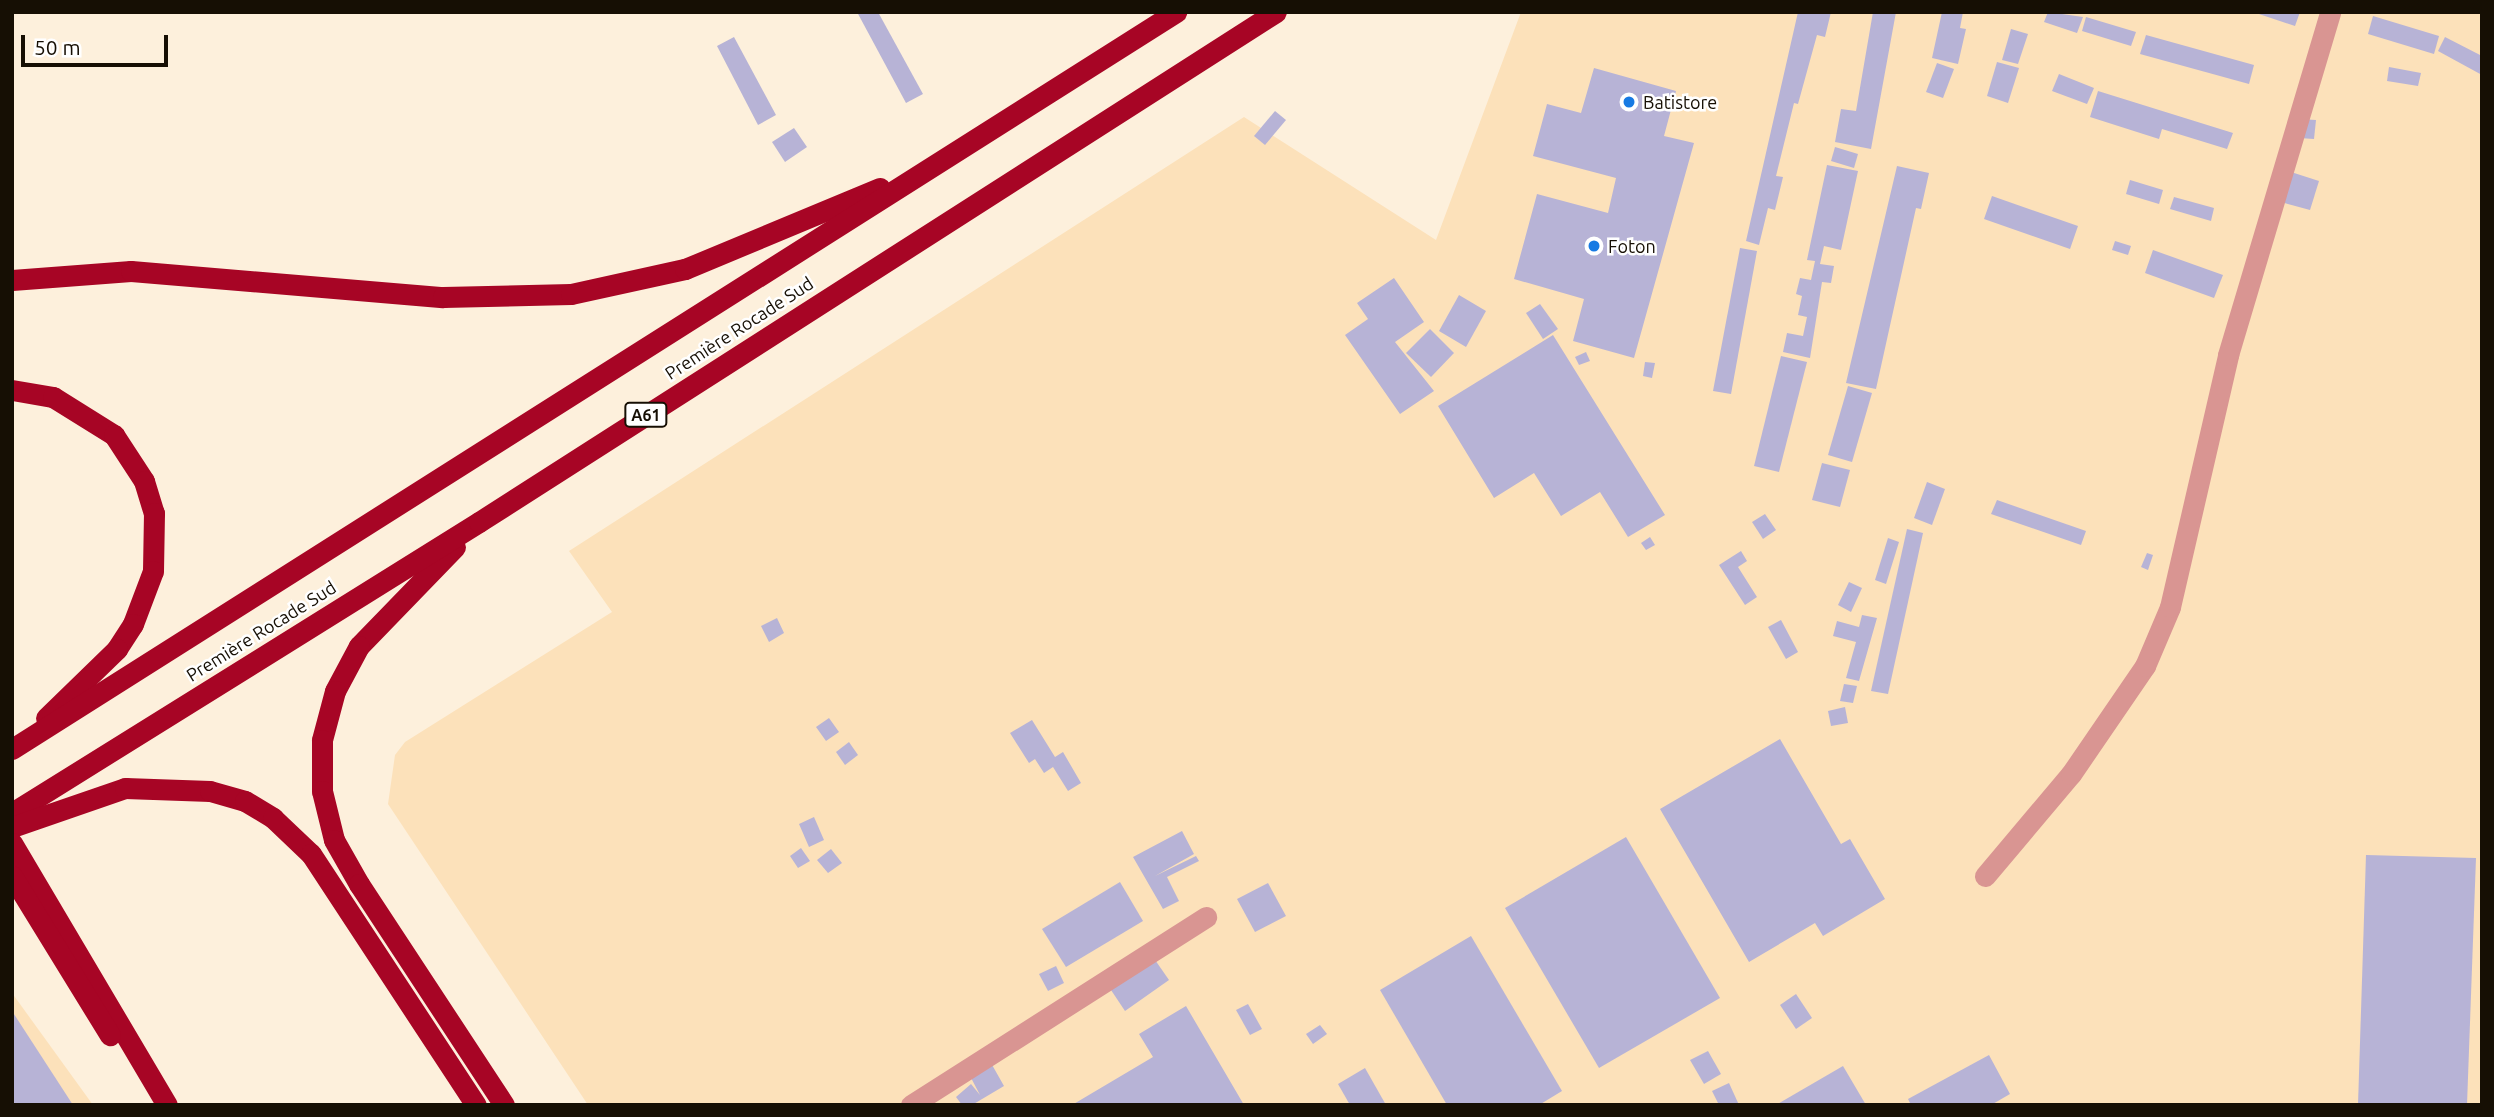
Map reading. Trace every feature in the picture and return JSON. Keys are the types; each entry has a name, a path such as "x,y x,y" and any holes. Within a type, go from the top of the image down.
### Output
{"highway":[{"name":"Première Rocade Sud","path":"20,744 1176,12"},
{"name":"Première Rocade Sud","path":"12,813 479,522 1276,12"},
{"path":"12,280 131,271 443,297 571,294 641,281 728,254 946,159"},
{"path":"12,390 53,397 114,435 144,481 154,513 156,541 145,597 117,649 20,744"},
{"path":"479,522 359,646 335,691 328,715 322,740 322,791 334,840 359,884 504,1105"},
{"path":"12,827 125,788 211,792 246,801 273,818 310,854 476,1105"},
{"path":"12,843 19,876 153,1105"},
{"path":"19,876 167,1105"}],"lane":[{"path":"1985,876 2071,774 2145,666 2170,607 2228,355 2330,12"},
{"path":"911,1105 1206,917"}],"shaded area":[{"path":"1521,12 2482,12 2482,1105 588,1105 388,804 395,755 405,742 612,612 569,551 1244,117 1436,240"},
{"path":"12,993 93,1105 12,1105"}],"building":[{"path":"857,12 878,12 923,94 906,103"},
{"path":"1798,12 1831,12 1825,37 1817,35 1798,104 1794,103 1776,176 1783,177 1775,210 1768,208 1759,245 1746,241"},
{"path":"1873,12 1896,12 1871,149 1835,142 1841,109 1856,111"},
{"path":"1942,12 1963,12 1960,28 1966,29 1958,64 1932,58"},
{"path":"2048,12 2083,17 2077,33 2044,22"},
{"path":"2253,12 2300,12 2295,26"},
{"path":"2373,16 2439,36 2434,54 2368,34"},
{"path":"2086,17 2136,32 2131,46 2082,31"},
{"path":"2011,29 2028,34 2018,64 2002,60"},
{"path":"2146,35 2254,65 2249,84 2140,54"},
{"path":"734,37 776,115 758,125 717,46"},
{"path":"2445,37 2482,56 2482,75 2438,51"},
{"path":"1997,62 2019,68 2008,103 1987,96"},
{"path":"1937,63 1954,69 1943,98 1926,92"},
{"path":"2389,67 2421,73 2418,86 2387,81"},
{"name":"Foton","path":"1594,68 1676,91 1664,136 1694,143 1634,358 1573,341 1584,299 1514,279 1537,194 1608,213 1616,178 1533,156 1547,104 1581,113"},
{"path":"2059,74 2094,88 2087,104 2052,91"},
{"path":"2098,91 2233,133 2227,149 2162,129 2159,139 2090,117"},
{"path":"1275,111 1286,120 1265,145 1254,136"},
{"path":"2300,119 2316,120 2314,139 2299,138"},
{"path":"794,128 807,147 785,162 772,142"},
{"path":"1835,147 1858,154 1854,168 1831,161"},
{"path":"1827,165 1858,171 1841,250 1824,246 1820,264 1834,266 1831,283 1822,282 1810,358 1783,352 1787,333 1803,336 1807,317 1798,315 1802,296 1796,294 1800,278 1811,280 1815,261 1807,260"},
{"path":"1897,166 1929,173 1921,209 1916,208 1876,389 1846,383"},
{"path":"2291,172 2319,181 2310,210 2281,202"},
{"path":"2130,180 2163,190 2159,204 2126,194"},
{"path":"1992,196 2078,226 2070,249 1984,219"},
{"path":"2174,197 2214,208 2211,221 2170,209"},
{"path":"2115,241 2131,246 2128,255 2112,250"},
{"path":"1740,248 1757,251 1731,394 1713,391"},
{"path":"2153,250 2223,275 2214,298 2145,273"},
{"path":"1394,278 1424,322 1395,342 1434,391 1400,414 1345,335 1368,319 1357,303"},
{"path":"1459,295 1486,311 1466,347 1439,331"},
{"path":"1540,304 1558,329 1543,339 1526,313"},
{"path":"1430,329 1454,353 1431,377 1406,353"},
{"path":"1553,335 1665,515 1628,537 1600,492 1561,516 1534,473 1494,498 1438,406"},
{"path":"1586,352 1590,361 1579,365 1575,357"},
{"path":"1781,356 1807,362 1779,472 1754,466"},
{"path":"1645,362 1655,363 1652,378 1643,376"},
{"path":"1848,386 1872,393 1852,462 1828,455"},
{"path":"1822,463 1850,470 1840,507 1812,500"},
{"path":"1927,482 1945,489 1932,525 1914,518"},
{"path":"1997,500 2086,531 2081,545 1991,514"},
{"path":"1765,514 1776,530 1763,539 1752,522"},
{"path":"1907,529 1923,533 1888,694 1871,691"},
{"path":"1650,537 1655,545 1646,550 1641,543"},
{"path":"1888,538 1899,542 1886,584 1875,580"},
{"path":"1741,551 1747,561 1738,567 1757,597 1745,605 1719,565"},
{"path":"2147,553 2153,555 2148,570 2141,567"},
{"path":"1849,582 1862,588 1851,612 1838,605"},
{"path":"1862,615 1877,618 1859,681 1846,678 1856,642 1833,636 1837,621 1859,627"},
{"path":"777,618 784,633 769,642 761,626"},
{"path":"1781,620 1798,652 1786,659 1768,627"},
{"path":"1844,684 1857,686 1853,703 1840,701"},
{"path":"1845,707 1848,723 1831,726 1828,711"},
{"path":"829,718 839,732 826,741 816,727"},
{"path":"1032,720 1055,757 1063,752 1081,783 1068,791 1053,767 1044,773 1035,759 1029,763 1010,733"},
{"path":"1780,739 1841,844 1850,839 1885,899 1823,936 1815,923 1749,962 1660,809"},
{"path":"849,742 858,755 845,765 836,752"},
{"path":"814,817 824,840 809,847 799,824"},
{"path":"1182,831 1194,854 1155,876 1196,856 1199,861 1167,877 1179,901 1163,909 1133,857"},
{"path":"1626,837 1720,998 1599,1068 1505,908"},
{"path":"801,848 810,861 798,868 790,856"},
{"path":"831,849 842,863 828,873 817,860"},
{"path":"2366,855 2476,858 2467,1105 2358,1105"},
{"path":"1120,882 1143,921 1066,967 1042,929"},
{"path":"1268,883 1286,916 1255,932 1237,899"},
{"path":"1471,936 1562,1091 1539,1105 1447,1105 1380,990"},
{"path":"1153,957 1169,980 1125,1011 1109,987"},
{"path":"1056,966 1064,983 1048,991 1039,974"},
{"path":"1796,994 1812,1018 1796,1029 1780,1005"},
{"path":"1248,1004 1262,1029 1250,1035 1236,1010"},
{"path":"1186,1006 1244,1105 1072,1105 1153,1057 1139,1034"},
{"path":"12,1011 73,1105 12,1105"},
{"path":"1320,1025 1327,1034 1313,1044 1306,1034"},
{"path":"1708,1051 1721,1074 1704,1084 1690,1060"},
{"path":"1989,1055 2010,1094 1991,1105 1911,1105 1908,1099"},
{"path":"991,1063 1004,1086 972,1105 962,1105 956,1097 971,1084 980,1095 969,1074"},
{"path":"1843,1066 1866,1105 1776,1105"},
{"path":"1365,1068 1386,1105 1350,1105 1338,1084"},
{"path":"1729,1083 1739,1105 1719,1105 1712,1091"}],"place":[{"name":"Batistore","path":"1629,102"},
{"name":"Foton","path":"1594,246"}]}
